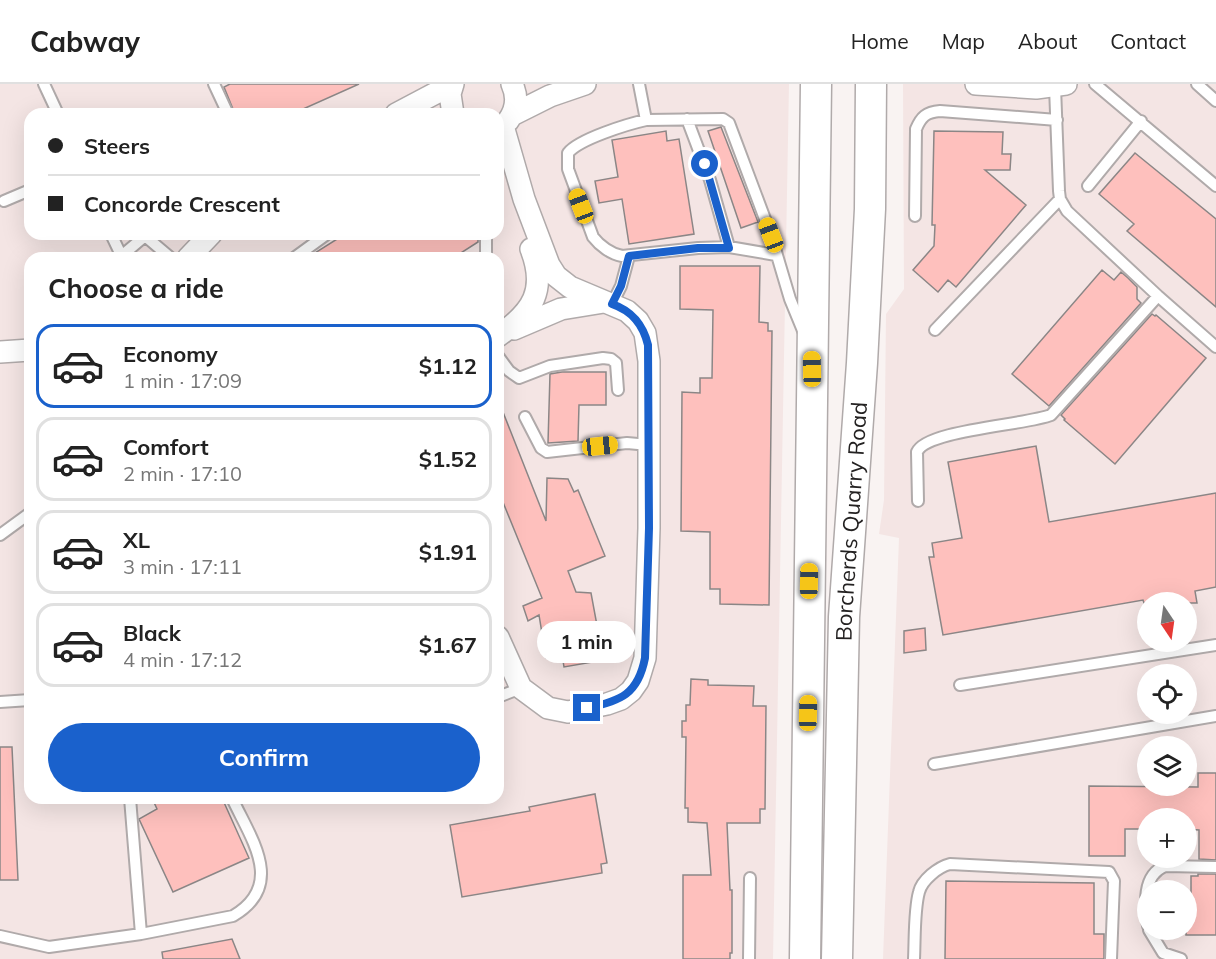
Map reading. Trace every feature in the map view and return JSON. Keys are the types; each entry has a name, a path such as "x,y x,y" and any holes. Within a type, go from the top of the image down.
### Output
{"main road":[{"name":"Borcherds Quarry Road","path":"805,959 816,84"},
{"name":"Borcherds Quarry Road","path":"837,959 844,617 862,363 870,209 871,84"}],"street":[{"path":"407,108 453,84"},
{"path":"452,108 450,94 453,84"},
{"path":"504,650 521,688 548,708 568,712 607,704 621,699 631,691 638,681 645,658 649,445 649,361 645,333 638,321 627,311 565,284 549,265 524,199 504,123 516,96 512,84"},
{"path":"504,123 550,96 585,84"},
{"path":"976,84 1036,88 1060,85"},
{"path":"504,179 535,258 539,281 531,305 504,332"},
{"path":"199,247 214,240"},
{"path":"504,333 561,309 608,303"},
{"path":"0,352 24,350"}],"lane":[{"path":"44,84 55,108"},
{"path":"214,84 225,108"},
{"path":"639,84 646,120"},
{"path":"1095,84 1216,186"},
{"path":"1197,84 1216,101"},
{"path":"1060,85 1057,120 1060,199 1067,211 1216,347"},
{"path":"915,216 916,129 926,114 940,111 1057,120"},
{"path":"687,119 710,180 729,248"},
{"path":"776,255 729,248 698,248 629,256 610,252 595,240 568,169 567,157 571,149 580,143 628,124 646,120 723,119 729,123 771,235 794,309 812,349"},
{"path":"1088,186 1141,121"},
{"path":"4,201 24,193"},
{"path":"935,330 1060,199"},
{"path":"125,252 140,240"},
{"path":"150,240 164,252"},
{"path":"302,252 319,240"},
{"path":"608,303 621,286 629,256"},
{"path":"918,501 917,452 919,446 931,440 988,427 1041,419 1051,415 1158,296"},
{"path":"504,364 519,378 550,366 603,358 612,359 616,363 618,390"},
{"path":"525,417 541,448 547,452 627,443 649,445"},
{"path":"0,535 24,517"},
{"path":"960,686 1216,645"},
{"path":"504,695 521,688"},
{"path":"0,702 24,700"},
{"path":"934,764 1216,716"},
{"path":"130,804 141,933"},
{"path":"0,936 49,947 233,916 248,906 253,899 263,874 262,865 235,804"},
{"path":"914,959 919,890 935,871 950,864 1109,872 1114,881 1111,959"},
{"path":"1150,880 1152,874 1165,866 1216,867"},
{"path":"749,959 750,878"},
{"path":"1155,940 1163,953 1180,959"}],"shaded area":[{"path":"0,84 789,84 773,959 0,959"},
{"path":"903,84 1216,84 1216,959 883,959 899,538 879,534 884,500 886,314 904,289"}],"building":[{"path":"230,84 359,84 305,108 233,108 224,87"},
{"path":"721,127 758,222 741,228 708,131"},
{"path":"666,131 667,141 679,139 694,234 629,244 622,199 599,203 595,181 618,177 612,140"},
{"path":"934,131 1003,132 1002,154 1011,154 1010,170 985,170 1026,205 956,287 948,280 938,292 913,270 934,246 935,225 932,225"},
{"path":"1135,153 1216,219 1216,307 1127,231 1134,224 1099,194"},
{"path":"336,240 478,240 462,252 316,252"},
{"path":"680,266 760,266 759,322 768,323 768,331 772,331 769,605 720,604 720,589 710,589 710,532 681,531 682,392 700,393 700,378 712,378 713,310 680,309"},
{"path":"1102,270 1114,280 1121,272 1137,287 1137,299 1141,303 1049,406 1012,374"},
{"path":"1152,314 1206,358 1115,464 1061,415"},
{"path":"606,372 606,405 579,405 578,441 548,443 550,374"},
{"path":"504,415 546,521 547,478 568,479 574,492 578,490 605,556 568,571 576,592 591,593 601,647 591,649 593,662 564,667 562,655 546,658 539,615 528,621 523,606 542,598 504,505"},
{"path":"1036,446 1049,522 1216,493 1216,587 1195,592 1137,592 1137,601 943,635 929,557 934,557 932,543 962,538 948,462"},
{"path":"925,628 926,650 904,653 904,631"},
{"path":"691,679 708,680 708,685 754,686 753,706 766,706 765,809 760,809 760,823 727,823 730,890 732,890 732,953 730,953 730,959 683,959 683,875 711,875 707,823 688,822 688,808 685,808 686,737 682,737 682,721 686,721 686,705 690,705"},
{"path":"0,747 12,747 18,880 0,880"},
{"path":"1198,773 1216,773 1216,860 1199,859 1197,808 1137,808 1137,829 1125,829 1125,856 1089,856 1089,786 1137,786 1137,796 1197,796"},
{"path":"595,794 607,863 601,864 602,873 462,897 450,825 530,811 529,807"},
{"path":"155,804 225,804 249,858 173,892 139,819 157,809"},
{"path":"1198,874 1216,874 1216,935 1197,935 1197,880 1191,880 1191,876 1198,876"},
{"path":"946,881 1094,883 1094,934 1104,934 1104,959 945,959"},
{"path":"232,939 240,959 163,959 162,952"}],"route":[{"path":"587,708 621,699 631,691 643,670 645,658 649,528 648,345 645,333 638,321 627,311 612,304 621,286 629,256 668,250 729,248 705,164"}]}
